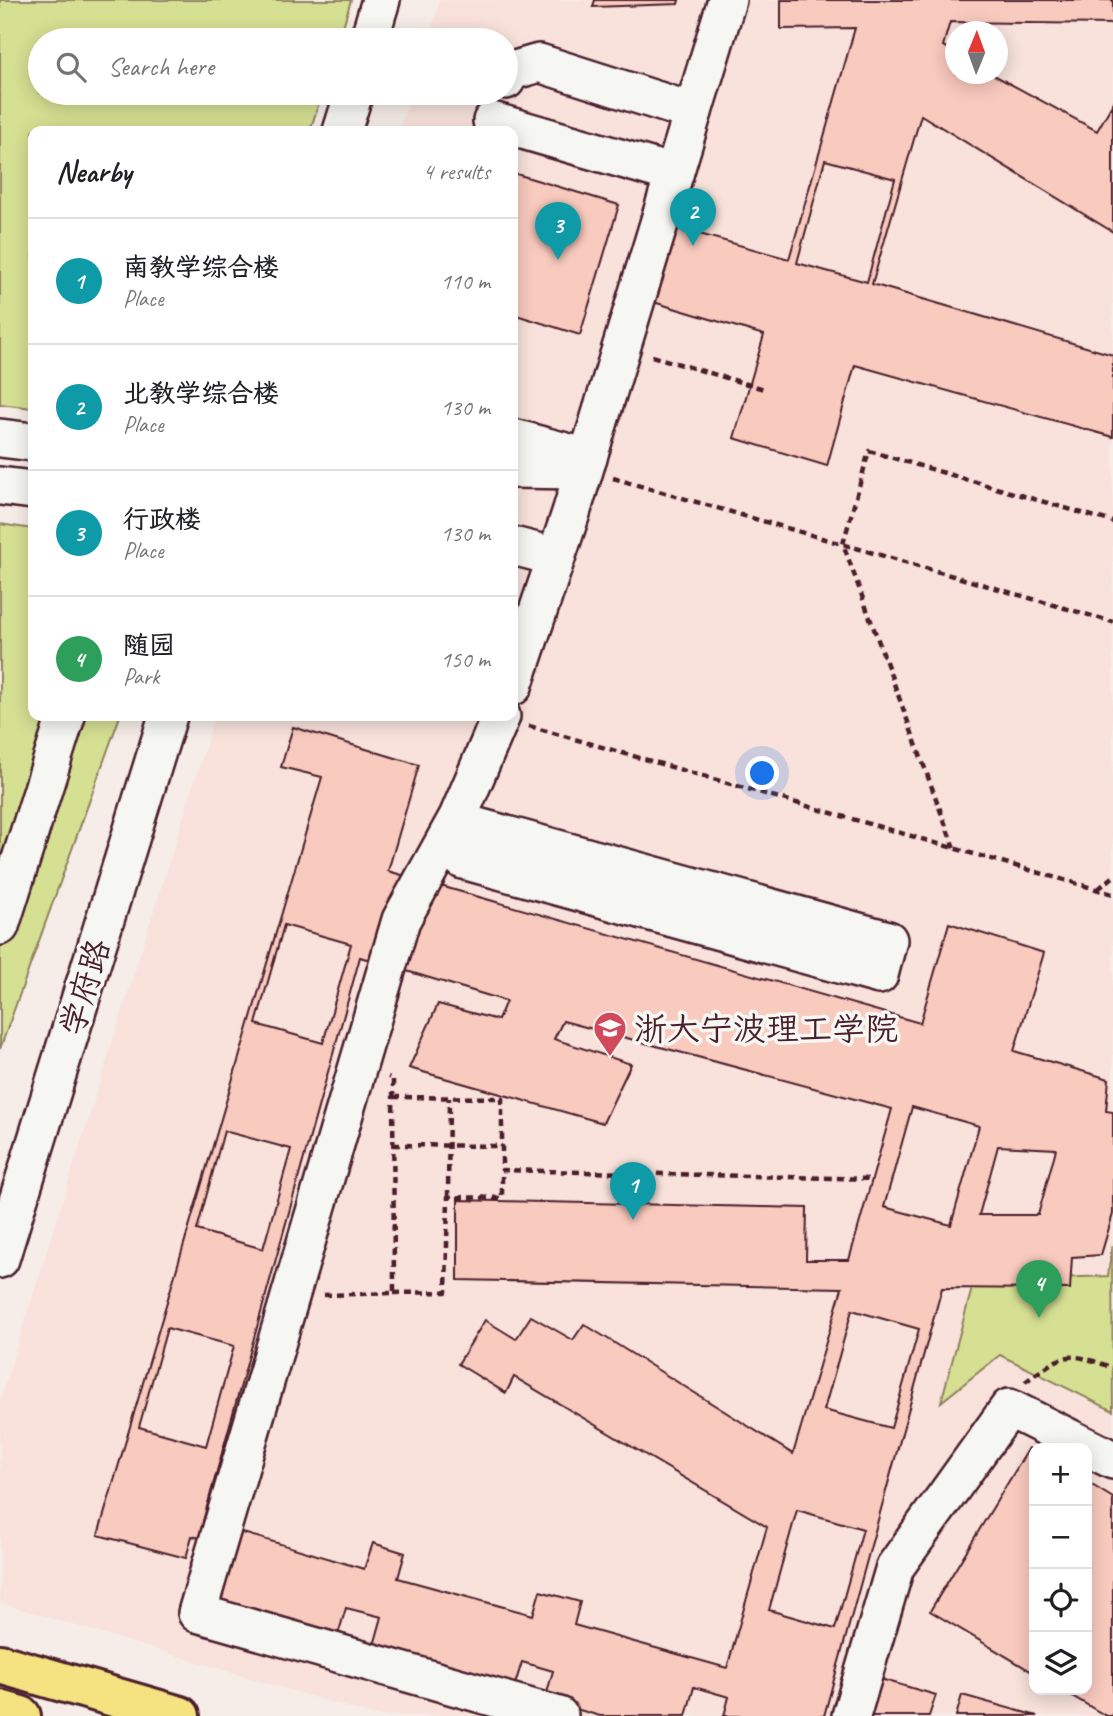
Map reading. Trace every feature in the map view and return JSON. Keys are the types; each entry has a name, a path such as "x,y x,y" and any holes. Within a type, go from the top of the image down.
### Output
{"main road":[{"path":"0,1664 180,1716"},
{"path":"0,1710 21,1716"}],"street":[{"path":"373,28 381,0"},
{"path":"518,666 586,464 727,0"},
{"path":"518,69 539,63 693,112"},
{"path":"344,126 350,105"},
{"path":"494,115 674,174"},
{"path":"0,438 28,441"},
{"path":"518,440 586,464"},
{"path":"518,469 586,464"},
{"path":"0,486 28,489"},
{"path":"518,546 556,556"},
{"path":"0,926 64,721"},
{"name":"学府路","path":"0,1259 166,721"},
{"path":"466,822 888,940 879,975 463,860 466,822 499,721"},
{"path":"466,822 918,944"},
{"path":"466,822 401,920 197,1613 559,1716"},
{"path":"850,1716 895,1567 1009,1408 1113,1460"}],"path":[{"path":"621,347 764,388"},
{"path":"954,848 843,544 869,452 1113,522"},
{"path":"586,464 843,544 1113,622"},
{"path":"518,695 954,848 1113,894"},
{"path":"1097,890 1113,877"},
{"path":"357,1069 393,1079 394,1293"},
{"path":"393,1097 502,1098 502,1198 447,1197"},
{"path":"290,1296 446,1292 449,1098"},
{"path":"393,1145 502,1146"},
{"path":"502,1170 873,1178"},
{"path":"1009,1408 1016,1389 1058,1359 1082,1356 1113,1367"}],"shaded area":[{"name":"浙大宁波理工学院","path":"440,0 1113,0 1113,1716 376,1716 0,1603 0,1400 213,721 518,721 518,126 401,126 407,105 518,105 518,28 432,28"}],"green space":[{"path":"0,0 351,0 343,28 28,28 28,105 318,105 312,126 28,126 28,407 0,404"},
{"path":"0,524 28,528 28,721 118,721 0,1049"},
{"path":"1112,1246 1113,1411 1000,1355 941,1402 974,1281 1108,1276"}],"building":[{"path":"595,0 679,0 678,4 593,7"},
{"path":"781,0 1113,0 1113,24 945,21 943,46 945,84 1008,83 1097,131 1113,103 1113,232 921,115 872,284 1113,355 1113,437 855,365 827,466 734,438 764,335 630,295 653,221 789,259 855,28 781,29","holes":["825,160 895,179 867,282 797,263"]},
{"path":"518,175 619,205 580,335 518,316"},
{"path":"293,727 419,765 388,871 920,1023 949,923 1044,953 1014,1051 1109,1079 1106,1111 1113,1112 1113,1214 1101,1255 1072,1257 1070,1289 942,1288 824,1716 724,1716 729,1697 694,1687 686,1716 600,1716 545,1700 553,1671 522,1662 513,1691 373,1649 382,1617 346,1608 337,1638 209,1601 224,1545 192,1536 186,1558 98,1535 322,777 281,767","holes":["284,925 351,944 323,1043 256,1024","360,957 506,1001 498,1020 438,1004 409,1068 603,1123 631,1064 554,1039 563,1021 892,1109 849,1260 806,1260 807,1208 458,1200 458,1280 842,1288 793,1454 584,1324 573,1340 531,1316 516,1339 485,1320 458,1364 506,1393 514,1377 767,1527 727,1668 574,1625 580,1602 540,1591 533,1615 398,1578 405,1553 373,1543 364,1569 203,1521","912,1107 979,1126 951,1225 884,1207","224,1131 291,1149 263,1249 197,1230","998,1146 1056,1149 1038,1215 979,1215","852,1310 919,1329 891,1428 824,1410","167,1328 234,1346 206,1446 139,1427","797,1510 863,1529 835,1629 769,1610"]},
{"path":"1029,1448 1029,1670 930,1611"},
{"path":"1092,1485 1113,1498 1113,1716 1106,1716 1070,1695 1092,1695"},
{"path":"870,1676 936,1695 929,1716 858,1716"},
{"path":"962,1695 1037,1716 956,1716"}],"place":[{"name":"北教学综合楼","path":"693,246"},
{"name":"行政楼","path":"558,260"},
{"name":"浙大宁波理工学院","path":"610,1058"},
{"name":"南教学综合楼","path":"633,1220"},
{"name":"随园","path":"1039,1318"}]}
